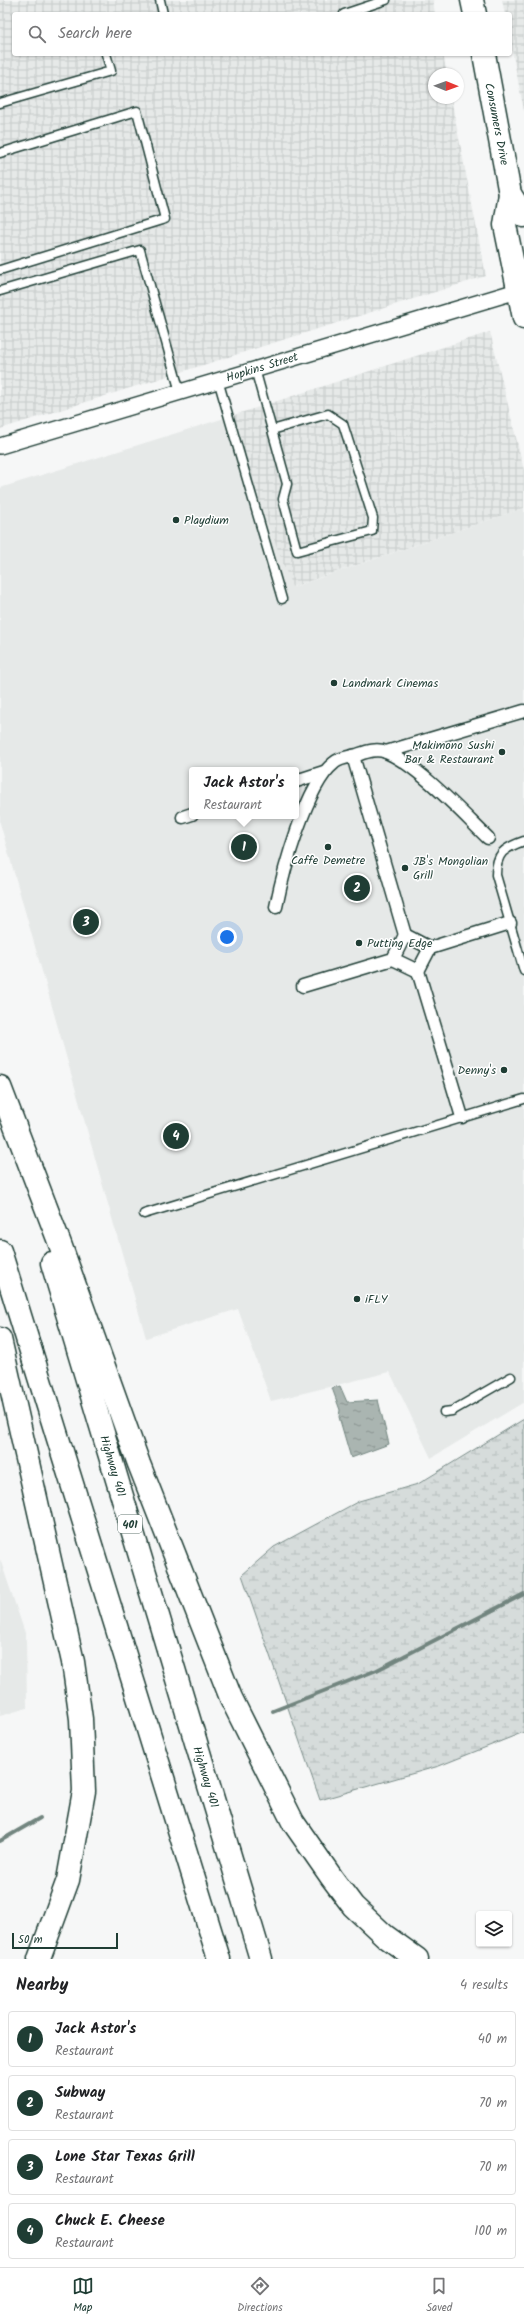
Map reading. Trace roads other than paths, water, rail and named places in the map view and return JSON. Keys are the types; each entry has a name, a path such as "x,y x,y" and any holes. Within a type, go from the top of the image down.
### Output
{"main road":[{"path":"472,0 475,12"},
{"name":"Consumers Drive","path":"484,56 510,194 504,225 521,289 524,318"},
{"name":"Consumers Drive","path":"510,194 524,216"},
{"path":"0,1088 60,1244 139,1464 231,1698 292,1822 319,1860 353,1906 385,1936 417,1959"},
{"name":"Highway 401","path":"0,1088 261,1959"},
{"path":"0,1251 220,1959"},
{"path":"0,1339 73,1662 81,1719 84,1791 70,1872 39,1959"}],"street":[{"name":"Hopkins Street","path":"0,446 521,289"},
{"path":"276,907 284,873 308,803 324,772 335,762 372,750 386,752 524,711"},
{"path":"386,752 420,774 488,838"},
{"path":"353,756 405,935 393,959"},
{"path":"299,780 324,772"},
{"path":"405,935 430,948 510,923"},
{"path":"430,948 418,971 462,1118"},
{"path":"303,986 393,959 418,971"}],"lane":[{"path":"160,0 163,12"},
{"path":"350,12 386,0"},
{"path":"0,103 111,71 107,56"},
{"path":"0,153 137,111 165,219 0,270"},
{"path":"0,291 140,250 180,392"},
{"path":"255,369 272,430 288,484 283,499 297,551 372,530 373,518 344,424 328,414 272,430"},
{"path":"218,380 282,599"},
{"path":"524,841 511,845 502,852 496,862 496,875 524,971"},
{"path":"144,1214 524,1099"},
{"path":"444,1412 452,1411 511,1377"}],"water":[{"path":"340,1386 347,1402 378,1400 389,1444 351,1458 339,1417 340,1410 332,1388"}],"waterway":[{"path":"273,1711 377,1670 524,1594"},
{"path":"0,1841 40,1818"}],"place":[{"name":"Playdium","path":"176,520"},
{"name":"Landmark Cinemas","path":"334,683"},
{"name":"Makimono Sushi Bar & Restaurant","path":"502,752"},
{"name":"Jack Astor's","path":"244,847"},
{"name":"Caffe Demetre","path":"328,847"},
{"name":"JB's Mongolian Grill","path":"405,868"},
{"name":"Subway","path":"357,888"},
{"name":"Lone Star Texas Grill","path":"86,922"},
{"name":"Putting Edge","path":"359,943"},
{"name":"Denny's","path":"504,1070"},
{"name":"Chuck E. Cheese","path":"176,1136"},
{"name":"iFLY","path":"357,1299"}]}
